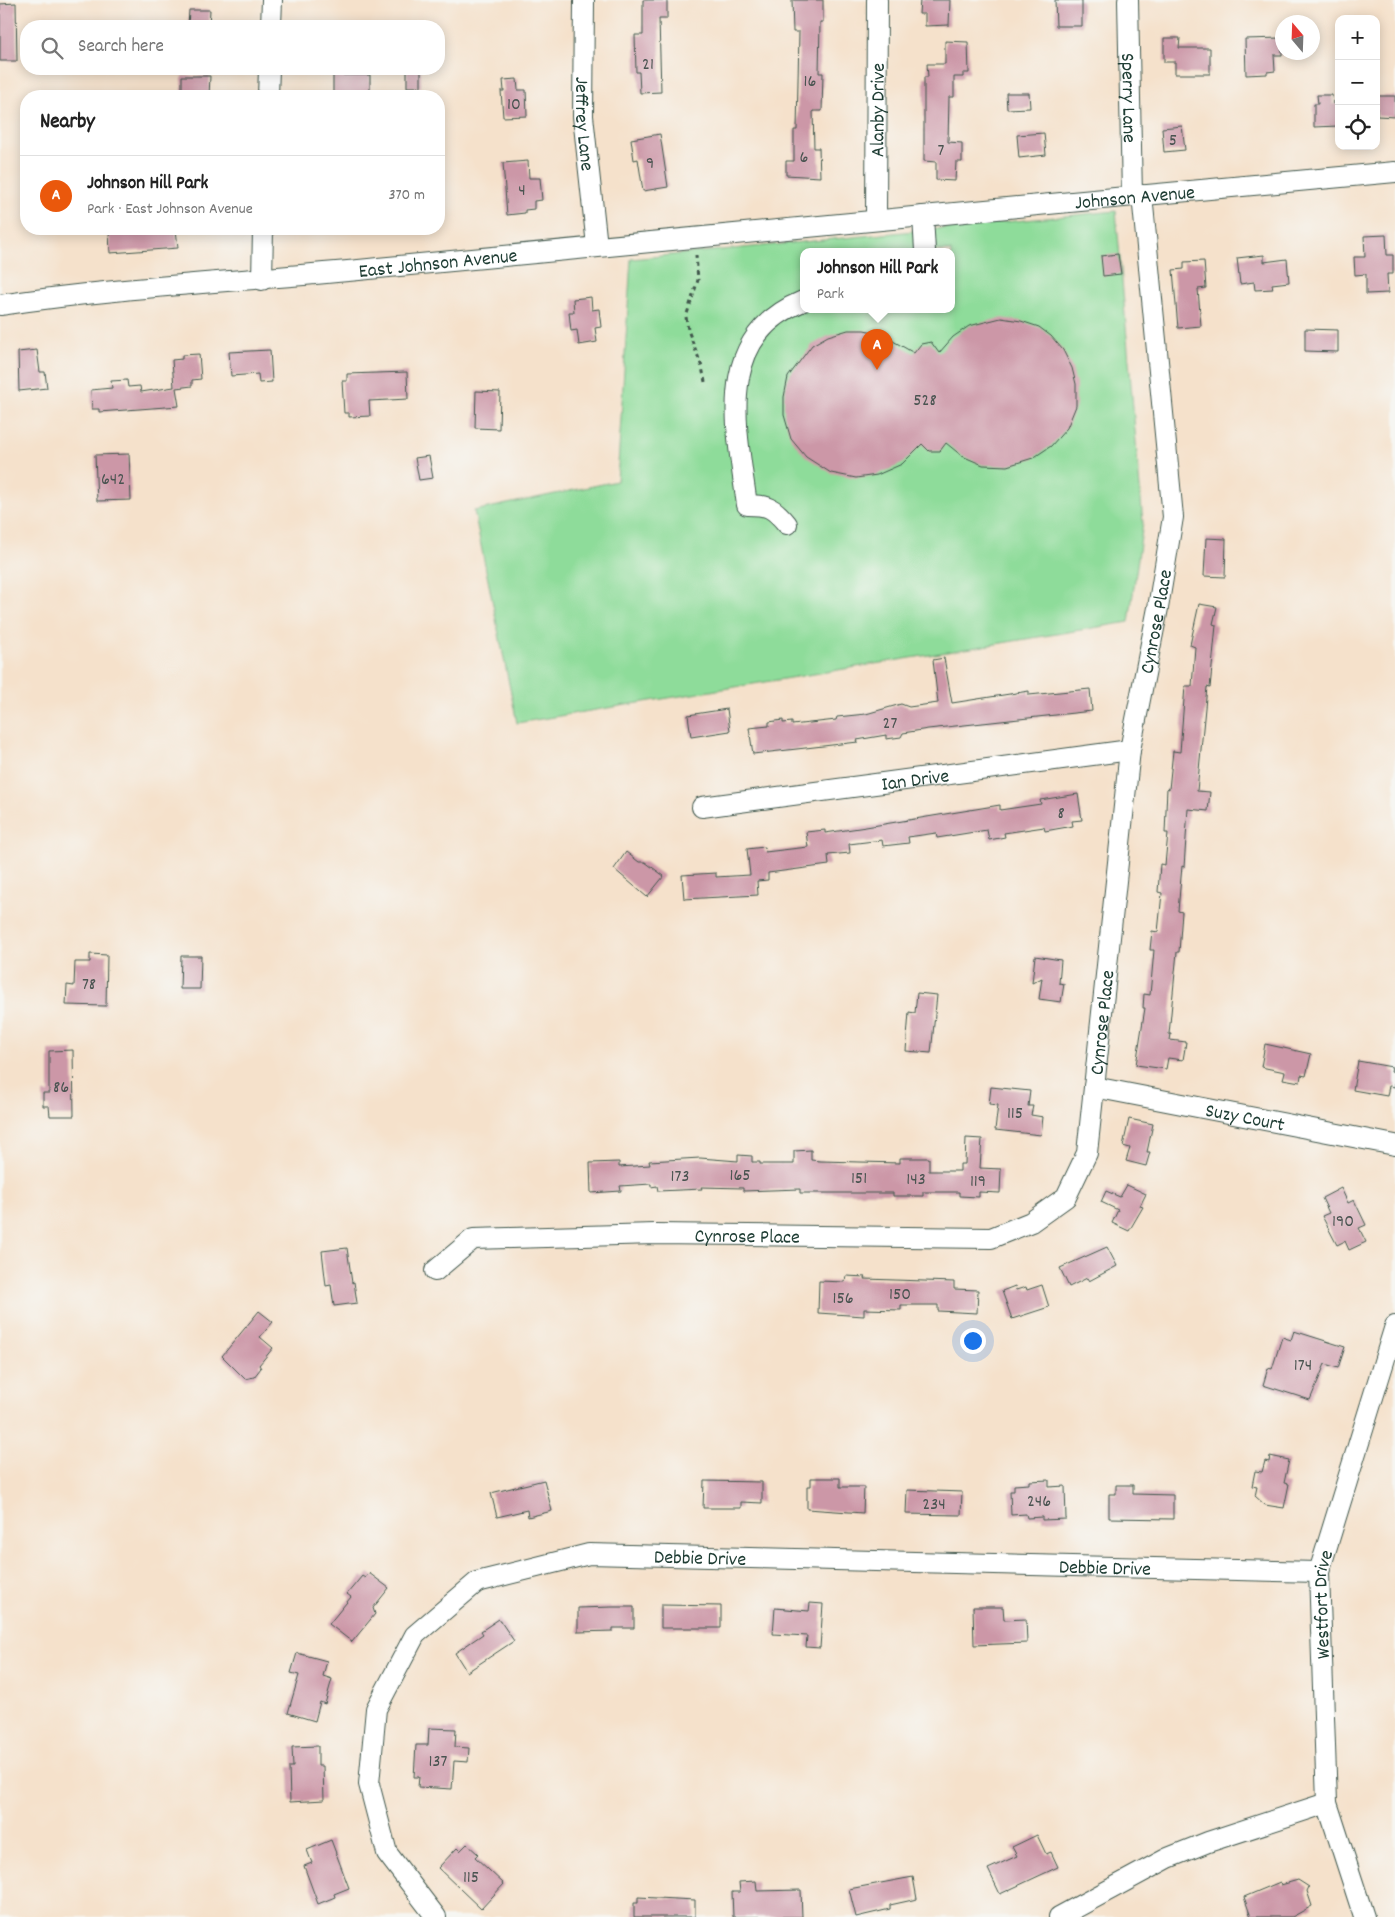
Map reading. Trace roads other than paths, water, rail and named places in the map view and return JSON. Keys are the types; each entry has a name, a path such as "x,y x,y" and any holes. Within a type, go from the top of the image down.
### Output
{"street":[{"path":"271,20 272,0"},
{"name":"Jeffrey Lane","path":"584,0 583,116 597,246"},
{"name":"Alanby Drive","path":"876,220 877,0"},
{"name":"Sperry Lane","path":"1128,0 1137,195"},
{"path":"268,90 269,75"},
{"name":"Johnson Avenue","path":"876,220 1395,172"},
{"name":"Cynrose Place","path":"435,1271 473,1239 655,1234 991,1238 1031,1222 1066,1197 1087,1153 1130,750 1158,608 1173,517 1137,195"},
{"path":"923,216 925,248"},
{"name":"East Johnson Avenue","path":"0,305 70,295 262,280 694,236 876,220"},
{"path":"262,280 263,235"},
{"path":"787,524 776,511 765,505 747,505 735,395 740,366 758,334 786,308 800,302"},
{"name":"Ian Drive","path":"702,807 1130,750"},
{"name":"Suzy Court","path":"1094,1087 1395,1145"},
{"name":"Westfort Drive","path":"1364,1917 1327,1803 1319,1572 1395,1326"},
{"name":"Debbie Drive","path":"436,1917 387,1853 370,1784 376,1709 415,1635 477,1582 589,1554 1319,1572"},
{"path":"1059,1917 1168,1858 1208,1842 1327,1803"}],"place":[{"name":"Johnson Hill Park","path":"877,370"}]}
